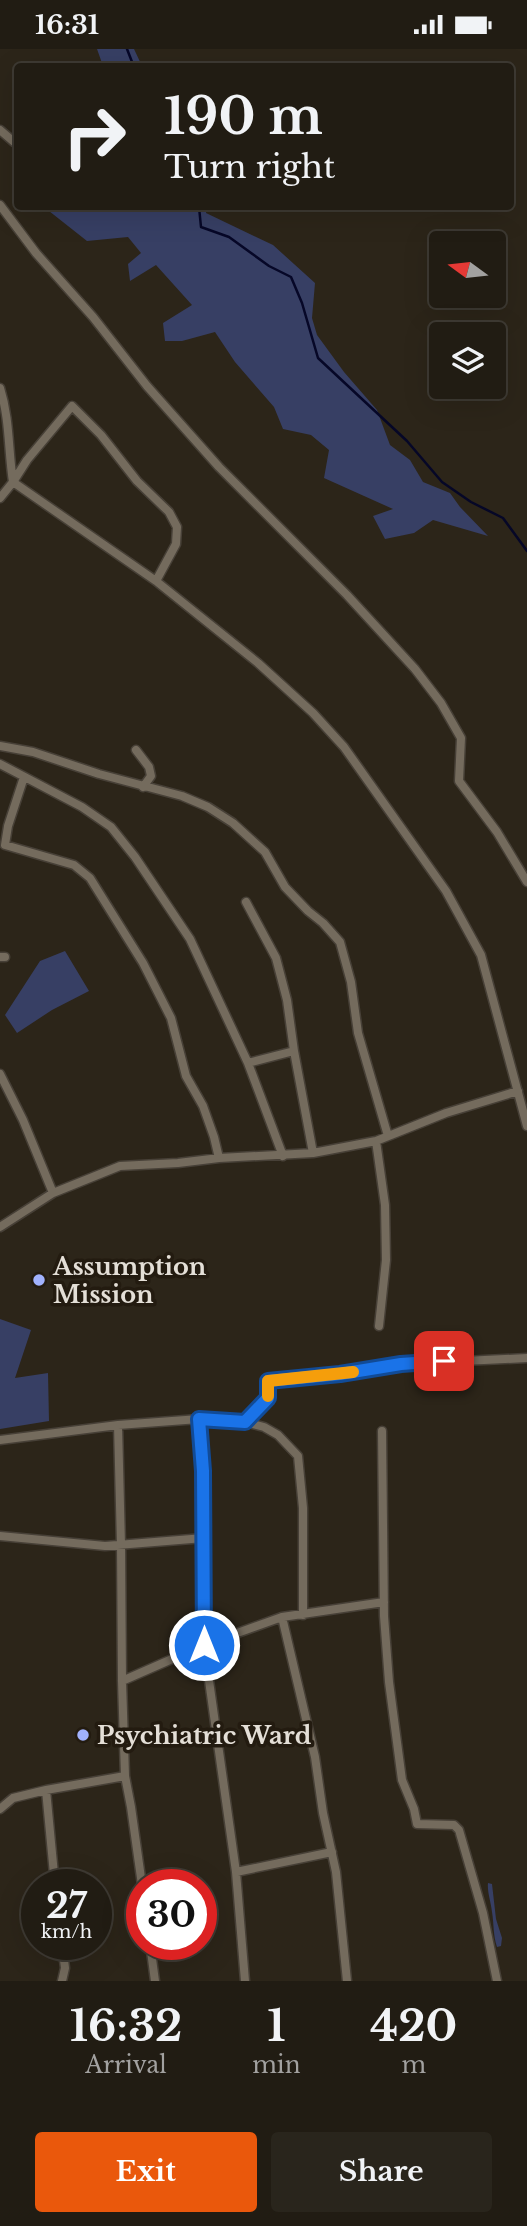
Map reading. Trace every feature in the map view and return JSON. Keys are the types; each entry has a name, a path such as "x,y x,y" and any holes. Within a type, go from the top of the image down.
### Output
{"street":[{"path":"0,130 14,142"},
{"path":"0,205 36,253 93,317 183,427 219,467 347,595 415,669 441,703 461,738 459,782 497,832 527,882"},
{"path":"0,389 7,411 13,482 156,581 258,663 313,713 344,747 446,891 481,955 527,1126"},
{"path":"0,498 27,460 72,406 101,435 137,481 169,512 177,527 176,544 156,581"},
{"path":"0,745 33,752 182,796 208,807 233,823 265,852 285,887 340,942 351,982 358,1033 388,1136"},
{"path":"136,750 149,767 151,776 143,786"},
{"path":"0,764 82,807 111,827 135,857 190,939 248,1063 283,1156"},
{"path":"24,778 8,826 5,845 74,865 90,878 143,963 172,1018 186,1076 202,1105 219,1158"},
{"path":"246,902 276,958 287,1000 313,1153"},
{"path":"248,1063 294,1051"},
{"path":"0,1074 23,1120 53,1193"},
{"path":"0,1227 53,1193 120,1166 313,1153 376,1141 446,1113 518,1091"},
{"path":"376,1141 385,1219 386,1260 379,1326"},
{"path":"245,1422 268,1398 268,1381 340,1374 401,1364 527,1358"},
{"path":"199,1419 202,1442 204,1645 236,1872 245,1981"},
{"path":"0,1440 118,1425 199,1419 245,1422 264,1427 278,1435 298,1456 303,1507 303,1615"},
{"path":"118,1425 125,1776 140,1869"},
{"path":"383,1431 384,1602 389,1682 402,1780 414,1809 416,1824 454,1825 459,1830 483,1913 496,1981"},
{"path":"0,1536 105,1546 204,1538"},
{"path":"122,1681 204,1645 282,1617 384,1602"},
{"path":"282,1617 315,1757 336,1872 347,1981"},
{"path":"0,1809 13,1798 125,1776"},
{"path":"46,1790 53,1869"},
{"path":"236,1872 332,1852"},
{"path":"62,1981 64,1960"},
{"path":"152,1960 155,1981"}],"shaded area":[{"path":"97,49 134,49 141,63 102,63"},
{"path":"206,210 206,213 273,245 315,283 312,318 317,335 377,410 390,445 410,460 423,482 450,493 488,536 433,520 414,533 385,539 373,516 393,509 324,478 329,450 311,435 283,429 274,407 235,362 215,332 182,341 165,341 163,323 192,305 156,265 130,281 128,264 141,253 128,237 87,241 49,211"},
{"path":"65,951 89,991 52,1010 17,1033 5,1015 40,961"},
{"path":"0,1319 31,1330 15,1378 48,1373 49,1421 0,1429"},
{"path":"488,1883 492,1884 496,1919 502,1938 501,1946 497,1947 494,1934"}],"waterway":[{"path":"127,49 132,63"},
{"path":"199,210 201,227 229,237 269,266 291,277 302,303 318,358 407,441 442,482 471,502 503,518 527,551"}],"slow traffic":[{"path":"268,1396 268,1381 353,1372"}],"place":[{"name":"Assumption Mission","path":"39,1280"},
{"name":"Psychiatric Ward","path":"83,1735"}],"route":[{"path":"204,1645 203,1471 199,1419 245,1422 268,1398 268,1381 444,1361"}]}
